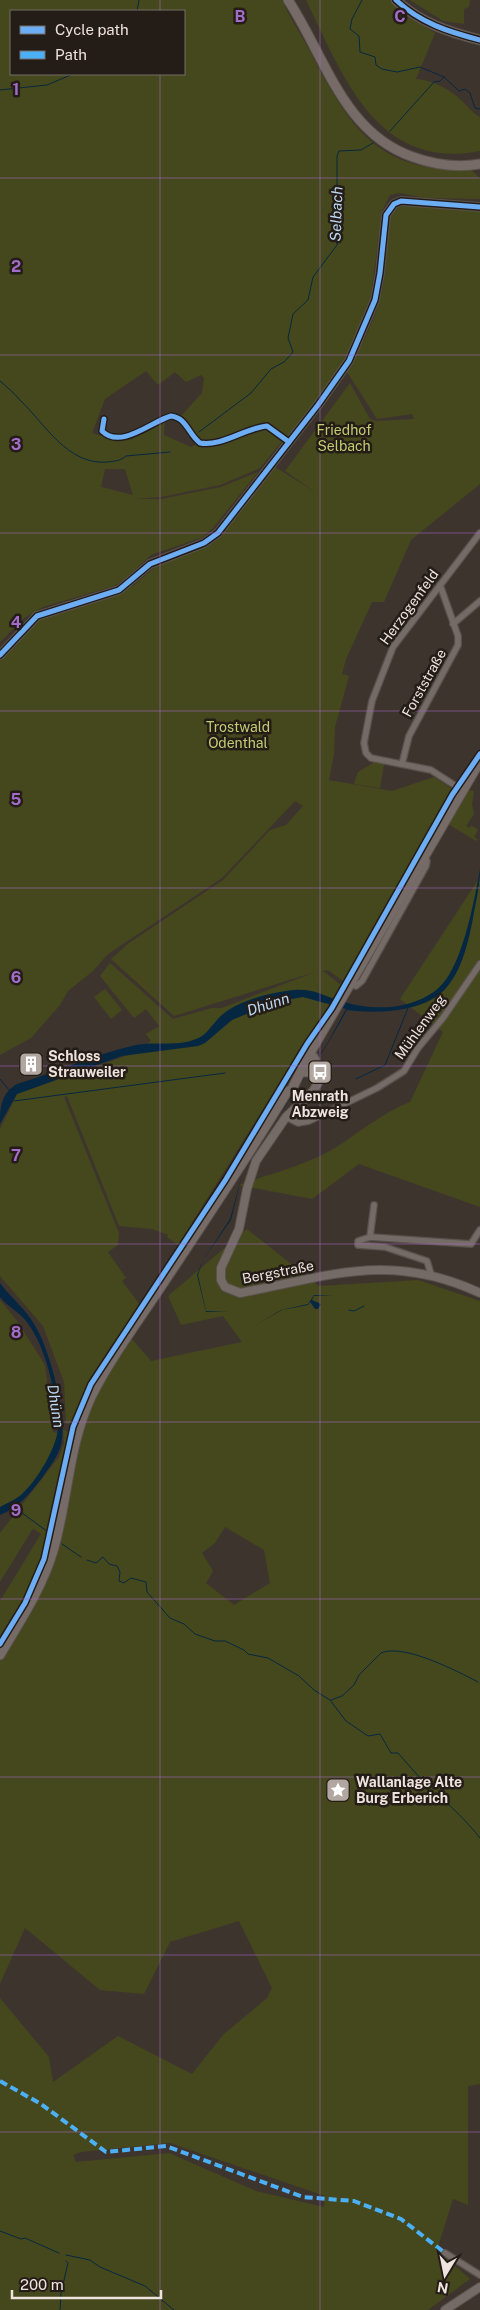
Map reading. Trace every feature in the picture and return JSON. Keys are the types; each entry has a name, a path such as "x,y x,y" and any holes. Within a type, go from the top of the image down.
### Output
{"main road":[{"path":"288,0 346,104 372,134 397,151 424,161 444,166 480,164"},
{"path":"396,0 416,16 438,28 480,40"},
{"path":"303,1068 480,761"},
{"path":"0,1655 38,1589 49,1564 57,1536 73,1448 85,1412 104,1374 227,1187 287,1092 287,1086 297,1069 303,1068 320,1076"}],"street":[{"path":"0,655 37,616 119,590 136,579 150,564 212,538 344,370 368,320 379,282 384,222 388,209 401,201 480,208"},
{"path":"104,419 102,431 115,437 132,434 170,416 177,416 200,443 214,443 257,427 267,426 289,442"},
{"name":"Herzogenfeld","path":"402,764 376,760 366,753 364,744 372,701 393,647 480,533"},
{"name":"Forststraße","path":"402,764 412,728 457,650 458,641 440,585"},
{"path":"453,624 480,601"},
{"path":"402,764 431,770 462,790"},
{"name":"Mühlenweg","path":"286,1117 298,1123 309,1121 377,1088 404,1071 418,1048 443,1018 480,964"},
{"path":"310,1053 314,1057 320,1076"},
{"name":"Bergstraße","path":"320,1076 313,1091 286,1117 263,1149 251,1175 239,1229 221,1268 225,1287 240,1293 361,1270 396,1269 430,1274 480,1293"},
{"path":"370,1237 374,1205"},
{"path":"430,1274 427,1261 385,1247 358,1245 358,1241 370,1237 471,1244 480,1230"},
{"path":"445,2252 480,2275"},
{"path":"445,2310 480,2287"}],"green space":[{"path":"0,0 282,0 325,79 354,124 371,141 390,154 412,163 439,168 470,169 480,178 480,199 425,198 400,193 390,195 382,211 371,296 348,354 335,377 290,437 273,427 262,426 217,441 203,442 196,438 187,422 181,416 202,393 204,378 201,375 186,382 175,372 158,385 146,371 105,399 92,433 102,436 111,437 129,434 165,419 164,435 191,447 196,444 208,446 263,428 270,429 283,440 260,468 220,485 161,497 135,499 161,499 221,487 258,472 213,528 203,537 151,555 126,578 114,586 43,607 24,618 0,642","holes":["105,469 125,469 133,495 101,487"]},
{"path":"306,0 390,0 403,14 435,33 416,79 434,83 446,89 480,117 480,151 444,153 414,146 389,132 368,111 350,86"},
{"path":"410,0 470,0 469,7 464,9 464,24 443,21"},
{"path":"407,205 480,210 480,484 411,540 384,602 372,602 346,659 342,674 349,676 335,727 334,754 329,780 392,791 434,777 452,789 343,981 328,970 323,971 341,985 178,1245 167,1237 168,1235 152,1229 119,1226 67,1096 64,1097 119,1233 118,1245 108,1252 126,1278 122,1281 140,1305 102,1362 86,1392 73,1423 66,1424 64,1382 43,1326 0,1276 0,1129 17,1094 137,1052 151,1041 146,1034 159,1026 146,1009 134,1018 100,976 110,963 173,1019 212,1008 222,1008 315,972 174,1016 111,959 129,943 223,880 270,830 286,825 303,806 295,801 222,878 108,954 93,971 68,991 60,1005 31,1038 0,1055 0,661 39,618 118,594 133,586 161,562 213,543 275,467 315,492 285,471 350,383 370,419 376,421 414,419 412,414 377,419 347,372 377,309 384,278 385,238 388,220 394,209"},
{"path":"375,762 384,764 380,788 354,784 358,772"},
{"path":"467,790 474,791 472,805 474,814 466,826 470,828 471,825 478,830 474,837 477,839 476,841 448,824"},
{"path":"480,877 480,1207 359,1164 312,1199 238,1185 300,1165 324,1154 381,1117 410,1102 443,1032 400,999"},
{"path":"105,989 122,1010 111,1019 94,997"},
{"path":"247,1229 319,1286 418,1280 480,1301 480,2084 468,2086 468,2205 453,2199 437,2250 470,2279 428,2310 0,2310 0,1998 49,2057 53,2082 118,2036 192,2074 223,2035 267,1998 272,1988 239,1921 170,1942 144,1994 100,1990 25,1928 0,1984 0,1661 42,1589 85,1421 104,1380 131,1338 151,1361 242,1342 223,1316 181,1325 168,1296","holes":["225,1527 264,1550 270,1583 234,1605 206,1583 213,1571 202,1553 215,1543","170,2143 325,2196 324,2207 256,2191 169,2153 76,2162 73,2155 81,2152"]},
{"path":"0,1300 17,1321 45,1365 53,1432 58,1433 49,1458 39,1475 19,1497 0,1507"},
{"path":"63,1430 70,1432 43,1558 27,1596 0,1641 0,1601 41,1534 34,1529 32,1530 0,1582 0,1533 59,1457 64,1443"}],"water":[{"name":"Dhünn","path":"480,869 478,893 467,943 459,969 450,983 441,993 417,1006 373,1012 347,1010 327,1045 275,1121 242,1175 275,1120 327,1044 346,1009 303,997 275,1002 232,1020 205,1043 198,1046 122,1056 17,1094 0,1124 2,1101 17,1084 106,1053 136,1045 181,1043 196,1039 204,1035 219,1017 230,1009 267,995 285,991 306,990 350,1004 375,1007 400,1006 424,998 444,982 460,952 470,917"},
{"path":"242,1175 231,1220 203,1260 230,1219"},
{"path":"203,1260 198,1275 206,1311 228,1312 206,1312 197,1275"},
{"name":"Dhünn","path":"0,1283 26,1313 40,1334 56,1383 63,1434 58,1454 42,1478 19,1504 0,1515 0,1507 21,1495 46,1463 55,1443 58,1425 55,1398 45,1357 26,1321 0,1297"},
{"path":"314,1295 333,1295 314,1296 312,1300 321,1304 318,1309 315,1309 310,1302 308,1305 282,1310 256,1325 281,1310 308,1304"}],"waterway":[{"path":"137,10 139,0"},
{"path":"362,0 352,19 350,29 359,36 360,52 375,57 376,65 382,69 397,72 420,67 444,77 459,91 465,89 470,93 475,108 480,109"},
{"path":"0,90 47,85 71,75"},
{"name":"Selbach","path":"390,131 434,82 440,81 444,77"},
{"name":"Selbach","path":"199,432 251,393 271,369 284,362 293,352 288,338 293,314 308,300 313,277 337,245 337,156 339,151 361,150 373,143"},
{"name":"Selbach","path":"0,381 58,442 81,457 94,461 108,462 120,460 126,456 170,452"},
{"path":"356,1079 385,1065 408,1008"},
{"path":"14,1101 225,1073"},
{"path":"0,1079 9,1090"},
{"path":"349,1310 354,1311 364,1306"},
{"path":"14,1507 48,1532"},
{"path":"62,1544 81,1557"},
{"path":"87,1560 96,1563 103,1557 109,1564 117,1566 120,1572 119,1581 124,1583 131,1578 146,1582 147,1592 170,1618 184,1624 195,1634 215,1641 225,1641 244,1650 248,1654 268,1658 299,1676 314,1690 330,1700 346,1721 368,1736 380,1734 391,1753 398,1753 420,1778 424,1779 428,1790 449,1805 480,1838"},
{"path":"331,1700 342,1696 354,1685 359,1675 381,1653 391,1651 416,1655 457,1671 478,1682"},
{"path":"0,2231 21,2239 25,2238 59,2253"},
{"path":"66,2255 90,2260 100,2267 145,2286 174,2310"},
{"path":"60,2310 61,2293 68,2263 66,2261"}],"marked path":[{"path":"0,2081 41,2104 106,2152 166,2146 303,2197 354,2201 401,2219 445,2253"}],"cycle path":[{"path":"396,0 415,15 435,26 480,40"},
{"path":"0,655 37,616 119,590 150,564 204,543 218,533 318,405 349,361 375,300 386,215 394,204 401,201 480,207"},
{"path":"104,419 102,431 110,436 118,437 127,436 171,416 181,420 200,443 225,440 250,430 267,426 289,442"},
{"path":"0,1644 25,1603 44,1559 73,1427 91,1384 226,1179 307,1044 332,1008 452,795 480,754"}],"place":[{"name":"Schloss Strauweiler","path":"31,1064"},
{"name":"Menrath Abzweig","path":"320,1072"},
{"name":"Wallanlage Alte Burg Erberich","path":"338,1790"}],"park label":[{"name":"Friedhof Selbach","path":"344,438"},
{"name":"Trostwald Odenthal","path":"238,736"}]}
